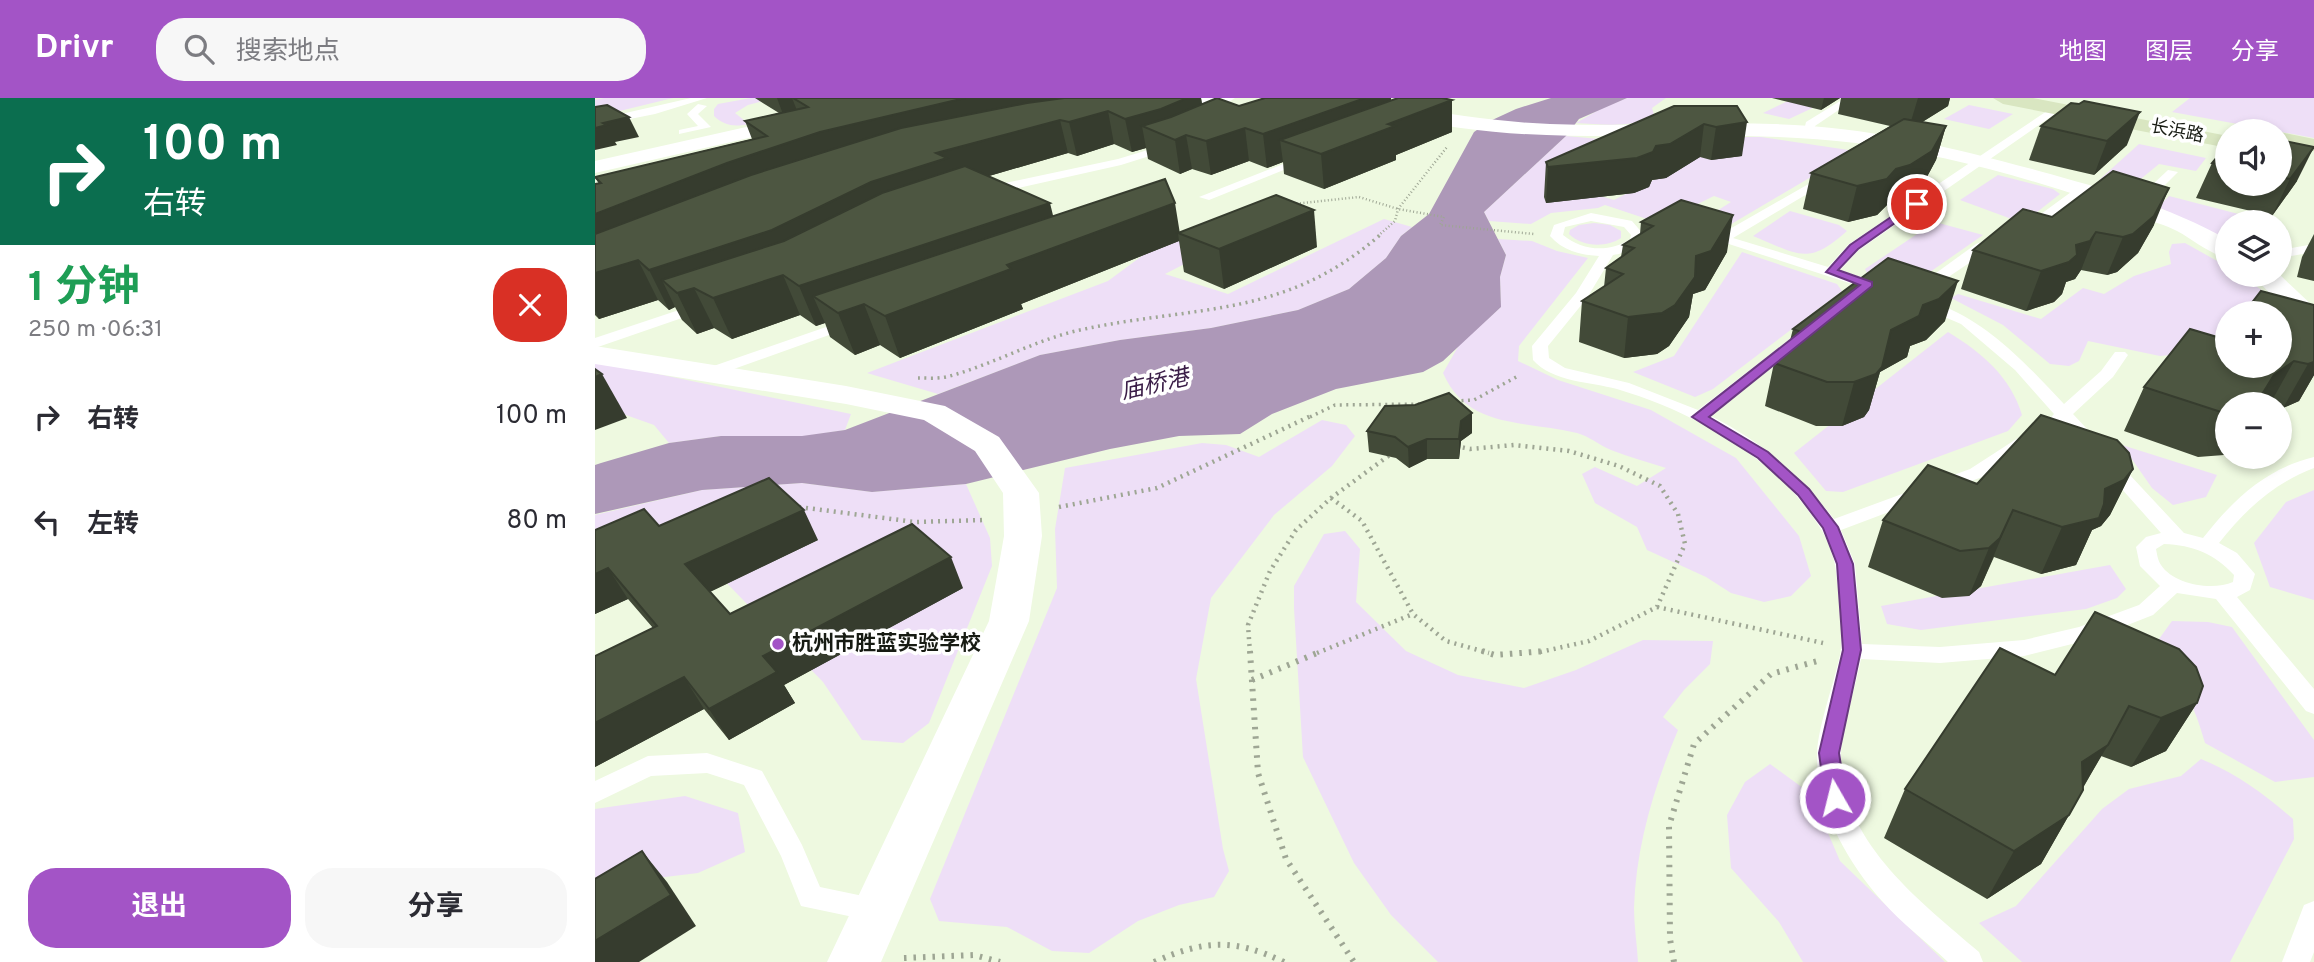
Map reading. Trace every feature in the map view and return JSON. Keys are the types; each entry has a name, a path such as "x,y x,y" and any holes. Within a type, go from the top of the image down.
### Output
{"main road":[{"name":"长浜路","path":"2003,98 2059,101 2215,126"},
{"name":"长浜路","path":"2059,101 2215,139"},
{"path":"2292,140 2314,145"},
{"path":"2292,154 2314,158"}],"street":[{"path":"1133,110 1226,98"},
{"path":"1394,106 1422,115 1465,122 1550,130 1807,133 1934,149 2136,207 2184,225 2215,243"},
{"path":"595,167 688,138 822,116"},
{"path":"2278,287 2314,322"},
{"path":"595,355 934,413 988,444 1021,493 1023,536 1009,621 854,961"}],"lane":[{"path":"1807,133 1809,124 1850,99"},
{"path":"1831,272 1854,247 1980,161 2059,101"},
{"path":"595,123 702,102"},
{"path":"672,125 688,138 706,127 692,114 702,102"},
{"path":"651,113 661,119"},
{"path":"1397,125 1422,115"},
{"path":"1645,141 1668,130"},
{"path":"971,196 1121,162 1181,142"},
{"path":"1864,156 1887,142"},
{"path":"1205,197 1320,153"},
{"path":"1722,239 1840,170"},
{"path":"2136,207 2172,172"},
{"path":"2082,190 2034,227 1981,247 1909,298 1966,321 2021,367 2177,538"},
{"path":"1591,218 1628,225 1643,234 1631,246 1609,251 1569,247 1556,236 1560,225 1591,218"},
{"path":"1691,232 1762,249 1831,272 1863,288 1899,295"},
{"path":"2292,252 2314,248"},
{"path":"1609,251 1582,295 1541,346 1541,360 1560,371 1623,386 1678,406 1699,417 1763,455 1803,492 1830,527 1845,564 1852,650 1829,753 1835,798 1859,850 1892,893 1969,962"},
{"path":"595,343 720,300"},
{"path":"708,373 863,317"},
{"path":"1699,417 1826,317"},
{"path":"1830,527 1976,473 2064,416 2107,374 2120,355"},
{"path":"2207,545 2243,499 2281,474 2314,462"},
{"path":"2177,538 2207,545 2222,552 2242,570 2245,579 2242,586 2236,592 2224,595 2191,591 2160,575 2145,556 2147,547 2153,541 2177,538"},
{"path":"1852,650 1940,655 2024,648 2084,634 2146,610 2174,584"},
{"path":"2224,595 2314,705"},
{"path":"595,793 648,766 707,763 753,778 793,853 811,897 877,910"},
{"path":"2296,962 2314,914"}],"path":[{"path":"911,379 948,377 1080,330 1207,312 1263,300 1301,287 1359,253 1395,221 1398,209 1465,122"},
{"path":"1292,204 1359,197 1398,209 1444,216 1440,226 1556,236"},
{"path":"1449,402 1474,400 1509,382 1541,360"},
{"path":"789,506 893,520 964,523 1022,514 1157,488 1335,405 1436,403"},
{"path":"1394,404 1401,414"},
{"path":"1445,444 1470,449 1514,444 1569,451 1619,466 1660,486 1678,514 1685,544 1657,607"},
{"path":"1354,962 1286,859 1258,773 1248,625 1270,571 1296,530 1331,498 1396,451"},
{"path":"1331,498 1362,521 1413,614 1446,640 1495,655 1540,653 1589,641 1657,607 1726,620 1852,650"},
{"path":"1252,680 1413,614"},
{"path":"1674,962 1670,939 1669,826 1694,744 1771,674 1852,650"},
{"path":"1154,962 1179,950 1218,942 1256,947 1285,962"},
{"path":"854,961 974,954 1000,962"}],"shaded area":[{"path":"673,98 595,117 595,100"},
{"path":"751,98 775,98 748,105 735,113 749,124 730,125 714,116 714,109 718,104"},
{"path":"1627,98 1666,98 1652,108 1654,115 1636,122 1616,125 1576,123 1602,108"},
{"path":"1794,98 1834,98 1789,119 1763,113"},
{"path":"2190,98 2314,98 2314,138 2292,134 2292,119 2215,120 2172,112"},
{"path":"1969,105 2013,114 1989,129 1944,119"},
{"path":"1566,136 1622,141 1545,180 1614,200 1738,137 1761,137 1855,151 1728,226 1704,219 1731,202 1714,196 1659,223 1605,205 1551,213 1531,224 1489,221 1484,212"},
{"path":"2139,144 2206,158 2196,171 2159,164 2131,187 2099,180"},
{"path":"1998,175 2053,189 2060,194 2028,219 2017,221 1960,200"},
{"path":"2169,196 2223,210 2215,210 2215,234 2158,207"},
{"path":"1790,211 1839,225 1847,231 1822,250 1802,254 1753,236"},
{"path":"1384,219 1412,227 1401,236 1386,258 1349,289 1298,310 1211,328 1120,340 1040,355 938,394 867,373 1108,281 1154,247 1122,230 1229,241 1165,274 1228,294"},
{"path":"1935,222 1983,235 1907,288 1868,275 1865,269"},
{"path":"1579,225 1610,225 1621,231 1621,238 1594,245 1581,242 1569,234 1570,230"},
{"path":"1498,239 1532,241 1557,251 1588,258 1519,346 1518,361 1558,380 1651,410 1736,458 1799,536 1811,576 1791,596 1764,602 1731,593 1706,577 1647,550 1637,527 1595,503 1582,474 1595,467 1637,486 1666,468 1611,450 1577,433 1483,414 1467,405 1454,391 1443,373 1459,345 1501,307 1500,277 1506,255"},
{"path":"2185,243 2215,260 2215,287 2257,287 2273,298 2269,301 2215,301 2215,335 2180,354 2160,356 2088,341 2079,361 2069,366 2050,364 2003,325 1951,298 1958,294 2041,319 2083,288 2104,294 2134,276 2171,264 2169,252 2172,244"},
{"path":"1742,252 1837,284 1842,291 1713,389 1695,397 1633,372 1674,356"},
{"path":"1948,332 1983,357 2002,377 2022,415 2008,431 1843,492 1826,491 1794,453"},
{"path":"595,361 851,414 845,430 806,436 721,436 669,443 654,425 595,404"},
{"path":"1322,420 1346,425 1355,436 1332,466 1274,515 1211,598 1196,679 1223,849 1229,871 1214,897 1179,905 1138,921 1089,953 1052,951 1007,927 939,921 930,899 1057,588 1055,529 1065,468 1202,443 1226,445 1259,457"},
{"path":"2122,445 2217,475 2206,497 2173,505 2152,488"},
{"path":"802,483 872,492 966,484 990,538 992,566 929,723 903,743 862,740 823,682 677,532 595,558 595,515 702,490"},
{"path":"2314,490 2314,600 2270,587 2254,543 2286,502"},
{"path":"1345,531 1360,549 1356,602 1406,651 1458,675 1524,688 1576,670 1643,640 1713,641 1710,664 1684,690 1663,717 1678,730 1654,795 1638,862 1634,908 1638,962 1438,962 1391,915 1354,863 1303,757 1294,608 1294,586 1324,534"},
{"path":"2110,565 2126,589 2117,598 2086,609 1921,630 1887,624 1881,606"},
{"path":"2172,621 2208,622 2232,627 2314,740 2314,777 2275,782 2205,743 2185,692 2154,646"},
{"path":"2201,759 2249,785 2293,819 2294,839 2230,962 2022,962 1979,923 2016,906 2102,809 2129,789 2181,776"},
{"path":"1770,764 1803,788 1825,826 1840,861 1945,962 1803,962 1779,922 1731,868 1727,815 1745,782"},
{"path":"685,796 738,813 745,852 698,873 595,888 595,809"}],"water":[{"name":"庙桥港","path":"1551,98 1627,98 1579,119 1566,136 1484,212 1506,255 1500,277 1501,307 1443,361 1423,372 1336,389 1272,414 1240,434 1179,436 1110,449 966,484 872,492 802,483 702,490 595,514 595,465 601,463 669,443 721,436 802,436 845,430 1040,355 1120,340 1211,328 1298,310 1349,289 1386,258 1401,236 1429,214 1474,132 1516,109"}],"building":[{"path":"793,98 965,98 820,132 727,163 595,214 595,184 601,183 595,177 767,136 745,121 808,107"},
{"path":"1064,98 1187,98 1125,119 1108,111 1069,122 1060,120 936,153 947,158 871,182 772,230 649,270 638,260 595,273 595,234 751,175 901,128"},
{"path":"1217,98 1239,106 1265,98 1365,98 1263,134 1245,128 1206,141 1186,135 1175,140 1142,126"},
{"path":"1398,98 1452,100 1388,124 1395,126 1321,154 1280,140"},
{"path":"2084,101 2140,112 2107,141 2041,126 2071,103 2079,104"},
{"path":"607,105 629,117 603,123 607,125 595,128 595,107"},
{"path":"1674,106 1737,106 1747,122 1716,127 1704,124 1670,144 1656,146 1653,152 1637,158 1548,167 1546,162"},
{"path":"1904,119 1946,126 1932,151 1910,165 1896,169 1887,179 1857,186 1811,173"},
{"path":"2292,142 2314,147 2292,176"},
{"path":"965,166 1050,203 799,286 783,275 713,298 694,288 677,293 662,280 784,241 882,193"},
{"path":"2113,171 2169,188 2154,216 2133,234 2123,237 2096,232 2090,241 2076,245 2077,255 2069,262 2041,271 1973,250 2023,209 2052,217"},
{"path":"1165,179 1175,203 1007,265 1011,269 885,316 864,304 838,313 813,296"},
{"path":"1276,195 1314,210 1219,249 1178,233"},
{"path":"1681,200 1733,215 1711,251 1696,256 1695,277 1675,305 1662,313 1628,317 1582,301 1623,274 1606,268 1634,248 1623,245 1653,226 1641,222"},
{"path":"1888,258 1958,281 1939,299 1923,305 1919,316 1891,330 1882,367 1876,374 1854,382 1827,382 1774,363 1809,335 1793,329"},
{"path":"2261,291 2314,305 2314,362 2292,362 2292,301 2253,301"},
{"path":"2190,329 2215,336 2215,378 2272,378 2263,392 2215,392 2215,410 2144,387"},
{"path":"1449,393 1472,413 1461,421 1459,439 1427,439 1408,447 1395,437 1367,431 1385,406 1415,405"},
{"path":"2041,415 2117,440 2129,453 2133,469 2124,480 2105,489 2099,518 2062,527 2013,510 2000,538 1989,548 1960,551 1883,520 1928,465 1977,484"},
{"path":"769,478 804,510 685,564 730,614 912,524 951,557 763,656 777,672 709,709 684,677 595,723 595,656 657,626 608,568 595,574 595,530 644,509 659,526"},
{"path":"2095,612 2179,649 2196,667 2203,686 2197,703 2161,718 2129,706 2108,745 2082,762 2083,790 2069,815 2014,851 1905,789 2000,648 2055,675"},
{"path":"642,851 671,895 595,941 595,879"}],"place":[{"name":"杭州市胜蓝实验学校","path":"778,644"}],"route":[{"path":"1835,798 1829,753 1852,650 1845,564 1830,527 1803,492 1763,455 1724,429 1699,417 1868,284 1831,272 1854,247 1917,204"}]}
